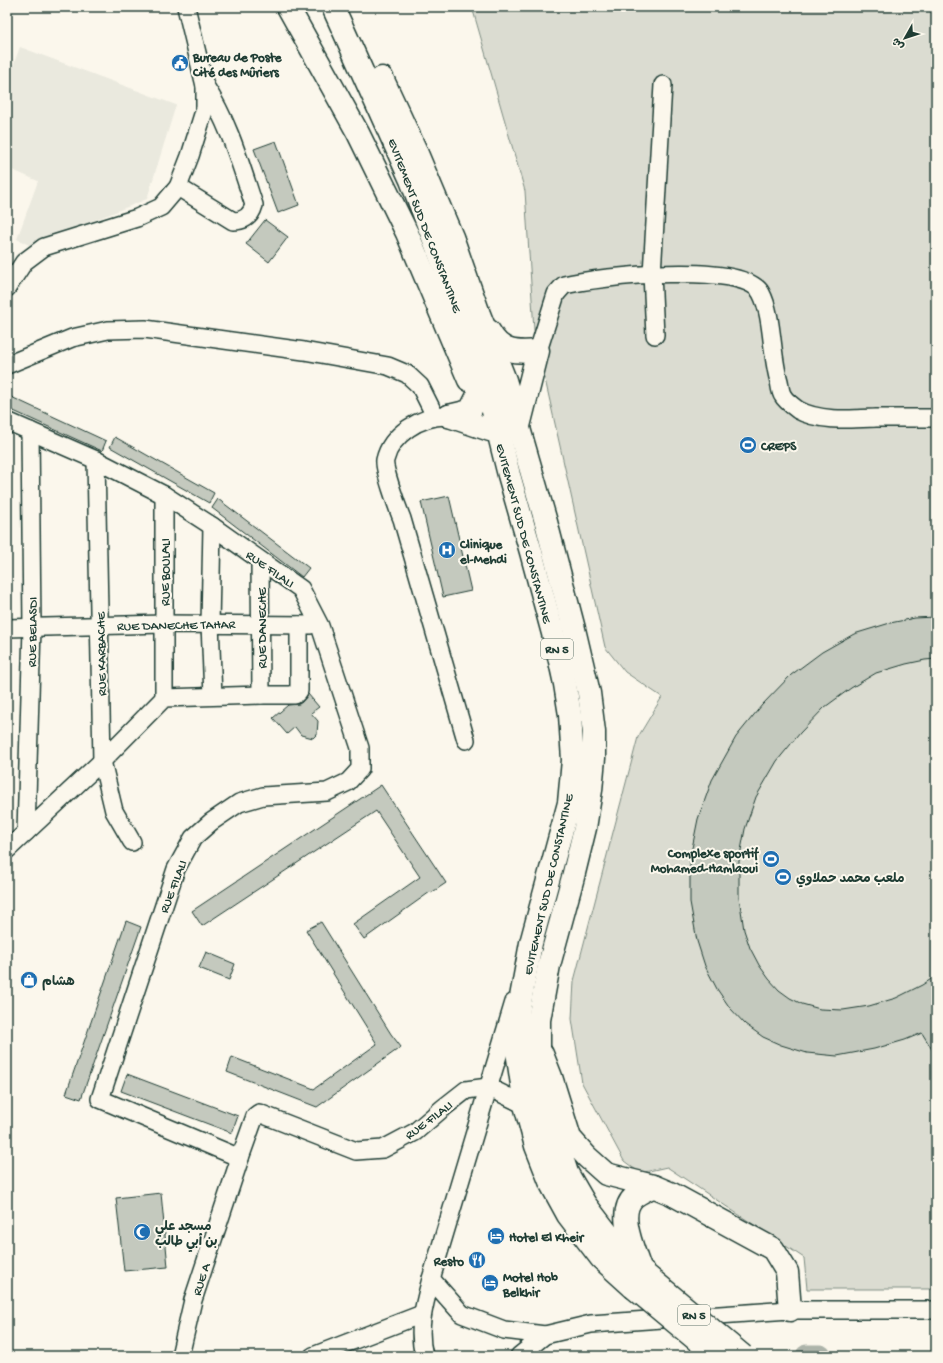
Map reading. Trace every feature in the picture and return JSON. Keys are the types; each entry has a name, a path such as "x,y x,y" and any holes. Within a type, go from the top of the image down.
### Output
{"main road":[{"path":"288,7 358,133 407,233 509,475"},
{"name":"EVITEMENT SUD DE CONSTANTINE","path":"333,7 411,180 448,276 490,399 565,684 570,715 573,760 569,803 531,943 519,1008 517,1051 525,1105 536,1146 551,1184 568,1215 601,1258 640,1277"},
{"name":"EVITEMENT SUD DE CONSTANTINE","path":"348,7 415,149 452,237 479,314 505,380 546,522 589,693 594,732 594,758 591,790 585,828 549,965 539,1020 538,1056 543,1100 567,1173 585,1204 640,1277"},
{"path":"479,314 492,337 502,347 509,351 517,352 538,351 519,428"},
{"path":"442,416 470,411 477,397"},
{"path":"442,416 490,430"},
{"path":"539,1047 570,1138 587,1157 606,1174 653,1186 672,1194 773,1248 787,1272 790,1310"},
{"path":"640,1277 626,1220 627,1210 629,1203 633,1198 653,1186"},
{"name":"RN 5","path":"640,1277 716,1356"},
{"name":"RN 5","path":"640,1277 743,1356"}],"street":[{"path":"7,288 24,262 44,247 137,218 161,207 178,187 190,156 205,108 205,86 186,7"},
{"path":"654,334 652,274 663,85"},
{"path":"178,187 233,221 240,221 252,212 254,205 226,123 217,104 205,86"},
{"path":"538,351 556,294 564,285 652,274 717,274 754,284 760,292 768,314 776,370 783,396 798,410 815,416 838,419 936,418"},
{"path":"7,365 72,338 108,330 145,329 304,351 388,366 407,374 420,386 442,416 410,427 394,442 385,461 390,485 402,519 466,740"},
{"name":"RUE FILALI","path":"7,421 96,460 164,495 212,526 301,589 320,626 360,748 360,769 348,782 327,792 263,796 239,803 211,822 193,838 176,869 100,1097 101,1100 240,1158 255,1116 259,1113 356,1151 383,1149 415,1132 466,1090 488,1087"},
{"name":"RUE BELASDI","path":"26,832 32,628 30,431"},
{"name":"RUE KARBACHE","path":"96,460 102,761 114,811 132,842"},
{"name":"RUE BOULALI","path":"164,495 164,698"},
{"path":"212,526 210,624 213,696"},
{"name":"RUE DANECHE","path":"260,560 261,695"},
{"name":"RUE DANECHE TAHAR","path":"7,628 164,624 260,624 320,626"},
{"path":"7,850 102,761 164,698 295,695 299,691 299,625"},
{"path":"424,1356 421,1346 422,1314 431,1279 531,943"},
{"path":"488,1087 525,1105"},
{"name":"RUE A","path":"180,1356 193,1300 240,1158"},
{"path":"431,1279 462,1314 504,1330 545,1335 591,1324 790,1310 936,1310"},
{"path":"313,1356 422,1314"},
{"path":"519,1356 545,1335"}],"shaded area":[{"path":"472,7 936,7 936,1289 807,1289 804,1258 667,1167 640,1173 624,1161 582,1083 572,1019 574,981 638,737 662,697 625,672 605,647 534,330 525,191"},
{"path":"20,47 176,105 147,199 31,246 17,239 38,181 10,169 7,151 7,82"}],"building":[{"path":"276,141 299,205 278,213 254,149"},
{"path":"265,220 288,237 269,262 246,244"},
{"path":"7,395 106,441 102,451 7,408"},
{"path":"115,437 214,493 209,503 110,447"},
{"path":"449,496 471,591 443,597 421,502"},
{"path":"218,499 309,568 302,577 212,508"},
{"path":"936,617 936,659 906,664 876,673 851,688 825,707 800,733 777,761 756,797 745,829 739,861 739,897 744,930 750,948 759,965 779,990 802,1004 820,1009 843,1010 869,1006 896,998 936,976 936,1056 922,1033 905,1040 874,1049 837,1056 807,1053 781,1045 763,1037 745,1024 730,1008 717,989 705,966 697,941 690,902 690,858 698,819 712,780 736,737 762,705 791,675 822,652 854,634 890,623 915,618"},
{"path":"308,694 319,707 311,713 318,721 317,734 313,738 301,735 295,727 287,734 273,718 288,705 299,704 302,702"},
{"path":"381,785 446,883 431,893 430,892 364,939 353,924 420,877 376,811 202,926 192,911"},
{"path":"126,921 141,927 81,1099 66,1094"},
{"path":"321,922 391,1034 401,1047 317,1107 227,1072 232,1057 314,1089 377,1044 306,930"},
{"path":"206,952 235,964 229,980 199,968"},
{"path":"127,1074 238,1116 232,1133 121,1091"},
{"name":"مسجد علي بن أبي طالب","path":"161,1193 168,1267 124,1271 116,1198"}],"waterway":[{"path":"807,1356 820,1356"}],"place":[{"name":"Bureau de Poste Cité des Mûriers","path":"180,63"},
{"name":"CREPS","path":"748,445"},
{"name":"Clinique el-Mehdi","path":"447,550"},
{"name":"Complexe sportif Mohamed-Hamlaoui","path":"771,859"},
{"name":"ملعب محمد حملاوي","path":"783,877"},
{"name":"هشام","path":"29,980"},
{"name":"مسجد علي بن أبي طالب","path":"142,1232"},
{"name":"Hotel El Kheir","path":"496,1236"},
{"name":"Resto","path":"477,1260"},
{"name":"Motel Hob Belkhir","path":"490,1283"}]}
